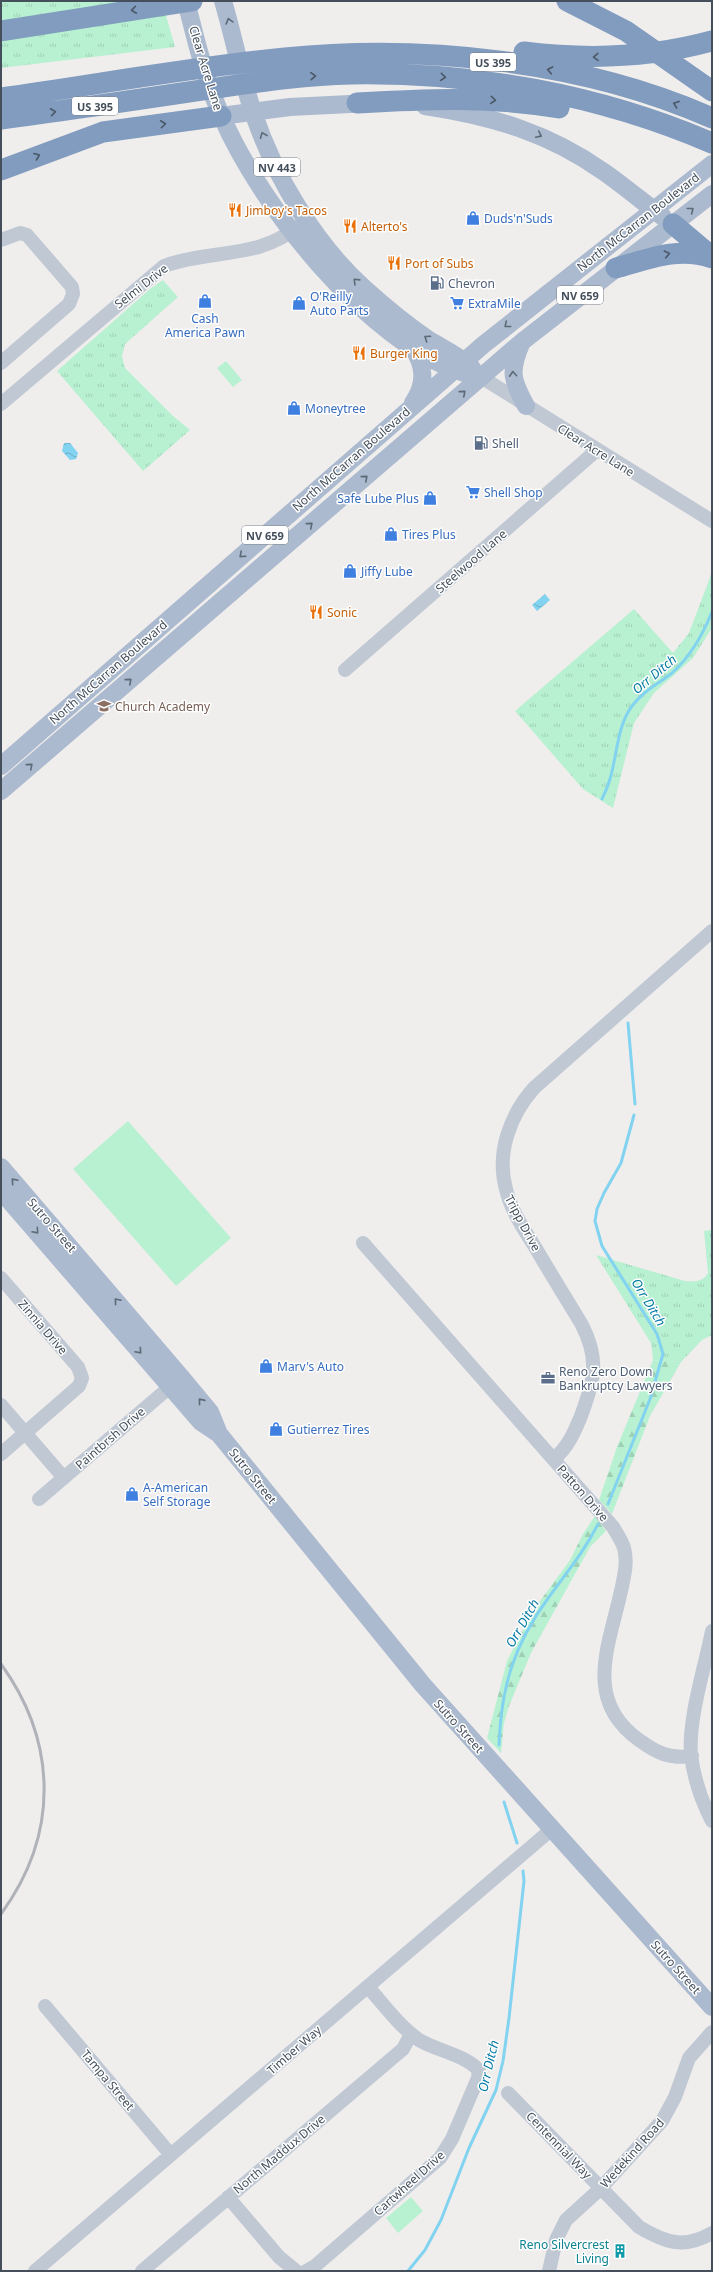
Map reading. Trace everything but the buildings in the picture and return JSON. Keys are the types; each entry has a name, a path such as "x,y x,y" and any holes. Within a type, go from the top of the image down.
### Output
{"highway":[{"path":"1,31 188,1"},
{"path":"567,1 626,32 712,91"},
{"path":"266,53 329,42 386,41 474,46 585,58 635,55 679,50 712,41"},
{"name":"US 395","path":"1,98 181,66 266,53 400,54 454,57 552,70 614,84 652,95 712,118"},
{"path":"1,86 181,66"},
{"name":"US 395","path":"1,120 275,80 321,76 397,74 508,84 561,94 634,114 712,143"},
{"path":"356,103 446,98 534,104 661,130 712,147"},
{"path":"1,170 103,132 221,116"},
{"path":"673,224 712,257"},
{"path":"616,268 672,252 687,252 712,257"}],"main road":[{"name":"Clear Acre Lane","path":"188,1 206,75 221,116 244,162 292,231 340,288 376,320 412,347 459,365 481,377"},
{"name":"Clear Acre Lane","path":"223,1 253,112 267,147 306,220 333,256 364,288 459,365"},
{"path":"221,116 290,107 356,103 411,104 445,109 502,122 533,132 573,152 604,172 673,224"},
{"name":"North McCarran Boulevard","path":"1,766 459,365 536,301 712,164"},
{"name":"North McCarran Boulevard","path":"1,791 522,341 711,195"},
{"path":"522,341 515,358 512,375 514,385 526,406"},
{"path":"409,409 422,386 424,375 420,358 412,347"},
{"name":"Sutro Street","path":"1,1167 176,1382"},
{"name":"Sutro Street","path":"1,1191 176,1382 210,1412 219,1434 423,1685 552,1829 704,1991 712,2007"}],"street":[{"name":"Selmi Drive","path":"1,404 164,266 184,259 261,248 279,240 306,220"},
{"path":"1,240 20,233 27,235 72,287 73,294 69,304 1,363"},
{"name":"Clear Acre Lane","path":"481,377 712,522"},
{"name":"Steelwood Lane","path":"345,670 597,450"},
{"name":"Tripp Drive","path":"554,1460 562,1453 571,1440 591,1389 594,1362 588,1337 582,1325 523,1227 506,1190 503,1156 507,1135 513,1116 523,1100 534,1088 712,931"},
{"name":"Patton Drive","path":"363,1243 613,1527 624,1548 625,1571 604,1675 605,1692 610,1708 621,1725 651,1750 669,1757 692,1756"},
{"name":"Zinnia Drive","path":"1,1278 78,1367 82,1378 79,1386 25,1433"},
{"name":"Paintbrsh Drive","path":"39,1500 176,1382"},
{"path":"1,1405 64,1478"},
{"path":"1,1454 25,1433"},
{"path":"712,1631 695,1713 692,1756 697,1785 712,1821"},
{"name":"Timber Way","path":"35,2271 552,1829"},
{"path":"368,1987 394,2018 412,2034"},
{"name":"Tampa Street","path":"44,2006 171,2155"},
{"name":"Wedekind Road","path":"549,2271 560,2229 566,2220 600,2189 662,2121 676,2097 689,2058 712,2032"},
{"name":"Cartwheel Drive","path":"306,2271 315,2266 440,2158 452,2139 476,2084 479,2071 470,2063 430,2046 412,2034"},
{"name":"North Maddux Drive","path":"142,2271 403,2049 412,2034"},
{"name":"Centennial Way","path":"508,2093 600,2189 639,2227 659,2239 678,2243 700,2240 712,2233"},
{"path":"228,2197 279,2257 296,2271"}],"green space":[{"path":"1,1 162,1 175,47 1,68"},
{"path":"163,280 178,297 125,344 122,356 125,368 173,416 190,430 143,471 57,371 150,289"},
{"path":"226,361 242,380 233,387 217,368"},
{"path":"712,572 712,628 693,658 654,693 634,723 613,808 583,789 515,711 634,609 673,653 689,633"},
{"path":"128,1121 231,1238 176,1286 73,1169"},
{"path":"712,1230 712,1335 702,1340 681,1362 653,1360 651,1343 596,1255 685,1281 698,1281 704,1278 708,1273 704,1231"},
{"path":"653,1360 681,1362 650,1416 612,1514 599,1500 617,1447"},
{"path":"595,1516 606,1531 590,1547 531,1653 509,1706 504,1723 501,1753 487,1738 507,1661 532,1612 570,1560 583,1534"},
{"path":"411,2197 423,2211 398,2233 386,2218"}],"water":[{"path":"64,443 70,443 78,453 76,459 70,460 62,451"},
{"path":"545,594 550,600 537,611 532,605"}],"waterway":[{"name":"Orr Ditch","path":"602,799 610,779 620,732 627,714 641,696 672,673 685,660 700,637 712,612"},
{"name":"Orr Ditch","path":"628,1023 635,1104"},
{"name":"Orr Ditch","path":"608,1504 650,1399 663,1354 657,1334 602,1246 595,1221 597,1209 604,1193 621,1163 634,1115"},
{"name":"Orr Ditch","path":"499,1745 500,1724 506,1685 518,1649 537,1614 581,1553 598,1524"},
{"name":"Orr Ditch","path":"504,1802 517,1843"},
{"name":"Orr Ditch","path":"408,2271 425,2250 441,2220 469,2148 496,2090 503,2061 509,2018 524,1881 523,1871"}],"railway":[{"path":"1,1664 20,1694 33,1725 41,1757 44,1789 42,1821 33,1853 20,1884 1,1914"}],"place":[{"name":"Jimboy's Tacos","path":"235,210"},
{"name":"Duds'n'Suds","path":"473,218"},
{"name":"Alterto's","path":"350,226"},
{"name":"Port of Subs","path":"394,263"},
{"name":"Chevron","path":"437,283"},
{"name":"Cash America Pawn","path":"205,301"},
{"name":"O'Reilly Auto Parts","path":"299,303"},
{"name":"ExtraMile","path":"457,303"},
{"name":"Burger King","path":"359,353"},
{"name":"Moneytree","path":"294,408"},
{"name":"Shell","path":"481,443"},
{"name":"Shell Shop","path":"473,492"},
{"name":"Safe Lube Plus","path":"430,498"},
{"name":"Tires Plus","path":"391,534"},
{"name":"Jiffy Lube","path":"350,571"},
{"name":"Sonic","path":"316,612"},
{"name":"Church Academy","path":"104,706"},
{"name":"Marv's Auto","path":"266,1366"},
{"name":"Reno Zero Down Bankruptcy Lawyers","path":"548,1378"},
{"name":"Gutierrez Tires","path":"276,1429"},
{"name":"A-American Self Storage","path":"132,1494"},
{"name":"Reno Silvercrest Living","path":"620,2251"}]}
